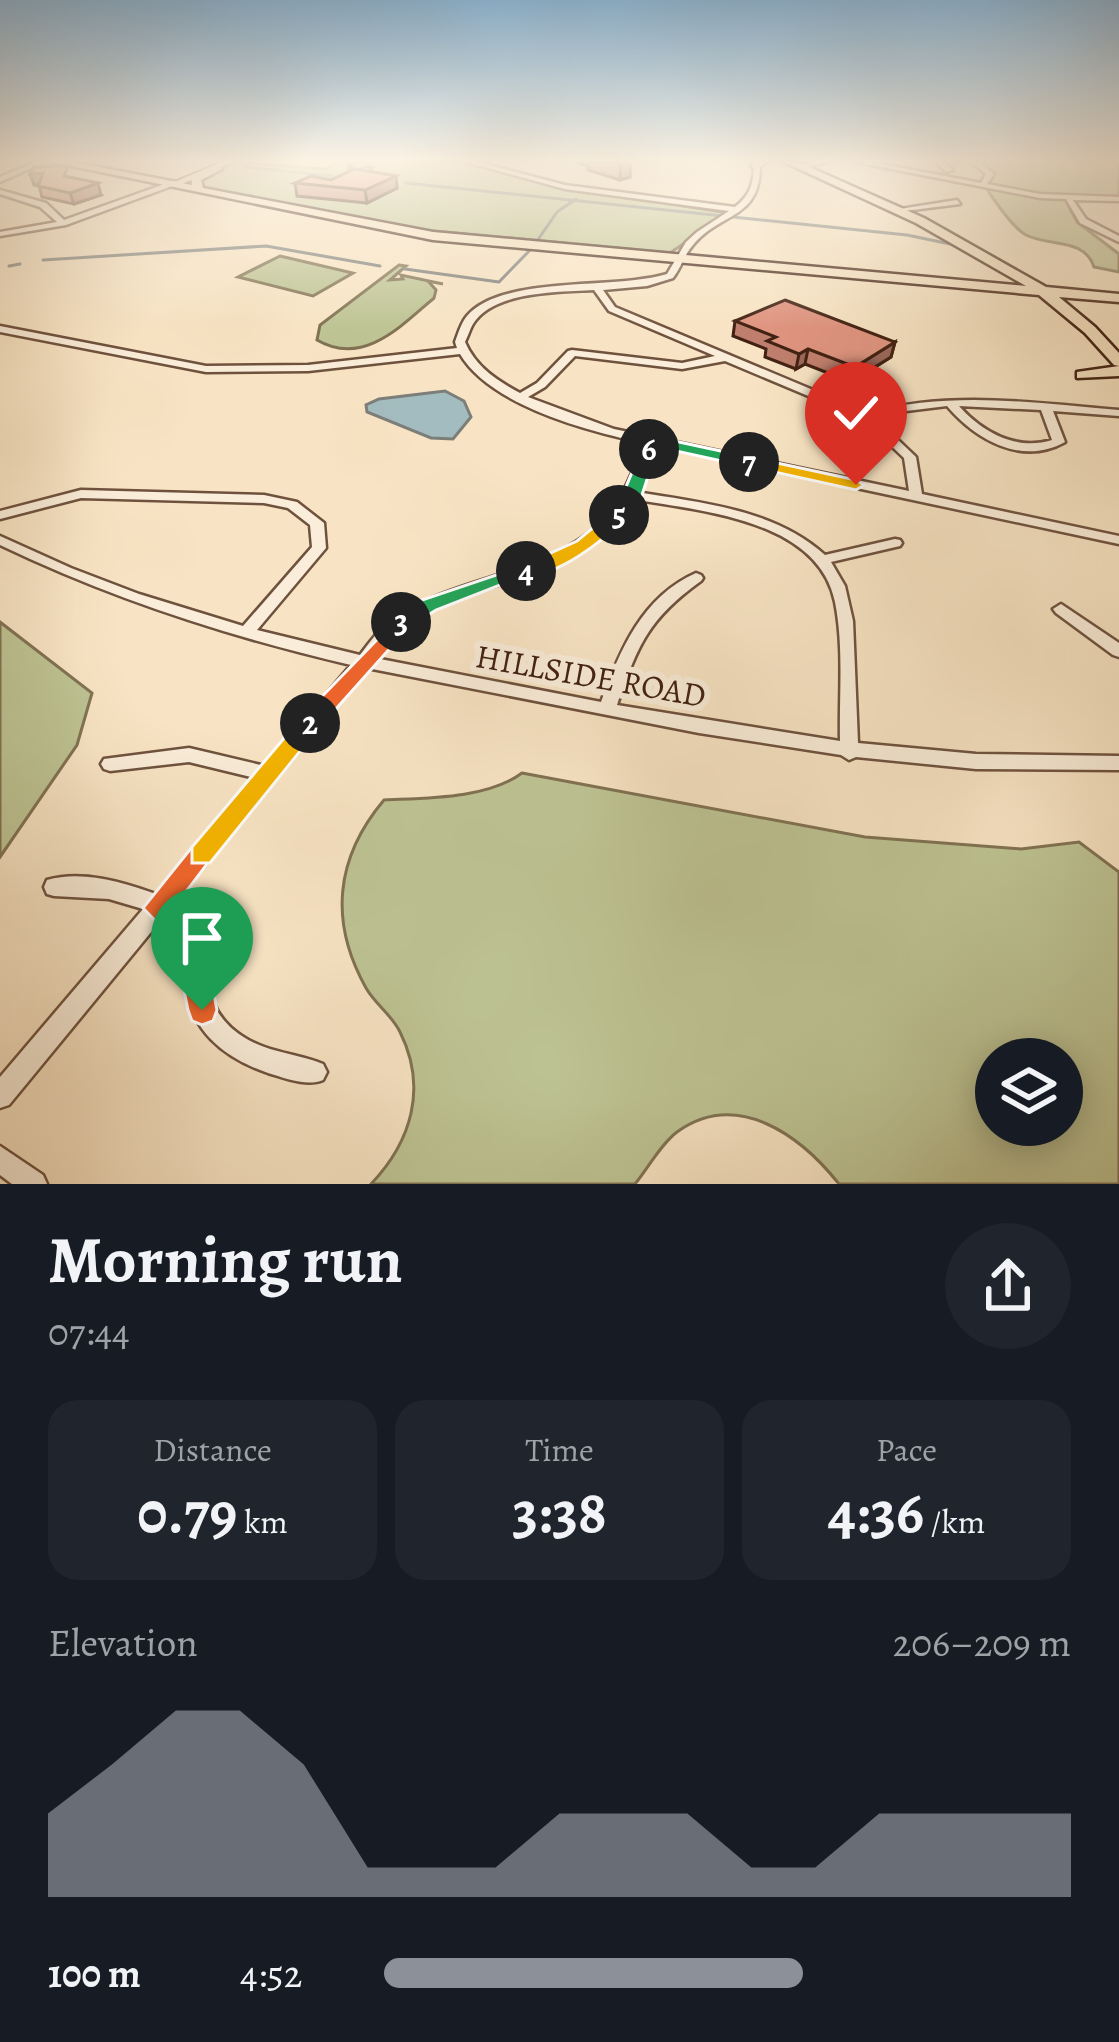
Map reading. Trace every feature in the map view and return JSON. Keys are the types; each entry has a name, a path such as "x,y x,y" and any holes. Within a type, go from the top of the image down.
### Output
{"highway":[{"path":"333,217 420,234 933,279 1035,296 1098,331"},
{"path":"347,217 412,230 828,275 840,280 848,292 849,282 863,277 1003,277 979,254"},
{"path":"908,217 1044,288"},
{"path":"925,217 1044,288 1119,347"},
{"path":"748,265 1119,296"},
{"path":"1119,296 1084,302 1119,370"}],"street":[{"path":"57,217 63,223"},
{"path":"0,234 80,217"},
{"path":"727,217 689,243 676,272 661,281 545,290 499,301 467,322 460,350 472,367 574,421 1119,540"},
{"path":"1081,217 1119,239"},
{"path":"596,287 612,310 867,416 910,457 916,496"},
{"path":"0,328 206,369 308,368 460,350"},
{"path":"521,397 541,386 572,353 682,366 728,357"},
{"path":"867,416 904,404 950,403 1119,413"},
{"path":"950,403 980,437 1016,445 1059,442 1047,409"},
{"path":"0,1096 360,663 415,613 583,545 610,524 634,495 651,441"},
{"path":"0,515 81,494 264,499 292,505 317,523 319,548 246,633"},
{"path":"634,495 752,520 792,538 820,560 842,598 849,753"},
{"name":"HILLSIDE ROAD","path":"0,540 110,588 246,633 360,663 849,753 987,765 1119,763"},
{"path":"820,560 896,543"},
{"path":"607,710 638,626 662,600 696,578"},
{"path":"1061,609 1119,651"},
{"path":"110,764 189,755 267,774"},
{"path":"54,887 90,883 118,889 178,920 188,938 202,1010 222,1034 245,1052 315,1072"},
{"path":"0,1159 34,1184"}],"green space":[{"path":"353,217 722,217 670,253 413,229"},
{"path":"1008,217 1075,217 1119,254 1119,272 1094,267 1074,247 1021,232"},
{"path":"280,256 353,273 313,296 238,277"},
{"path":"399,265 406,266 390,280 403,279 401,275 443,284 428,281 436,290 434,298 395,331 366,346 350,349 317,340 320,325"},
{"path":"0,622 92,693 77,745 0,857"},
{"path":"522,773 865,837 1021,849 1079,842 1119,872 1119,1184 839,1184 786,1135 744,1117 722,1115 677,1132 635,1184 371,1184 405,1132 414,1094 413,1073 400,1032 366,988 346,939 343,891 347,868 355,845 384,800 456,796 492,788"}],"water":[{"path":"445,391 464,401 471,417 453,439 431,438 367,412 366,405 379,399"}],"building":[{"path":"785,300 895,342 855,367 808,349 799,354 767,341 776,337 735,321"}],"waterway":[{"path":"537,241 553,217"},
{"path":"736,217 907,235 955,245"},
{"path":"43,260 266,246 380,266"},
{"path":"405,269 499,282 531,249"},
{"path":"9,266 20,264"}],"route":[{"path":"202,1010 188,938 178,920 157,908 389,632 429,605 553,561 596,536 634,495 651,441 856,485"}]}
